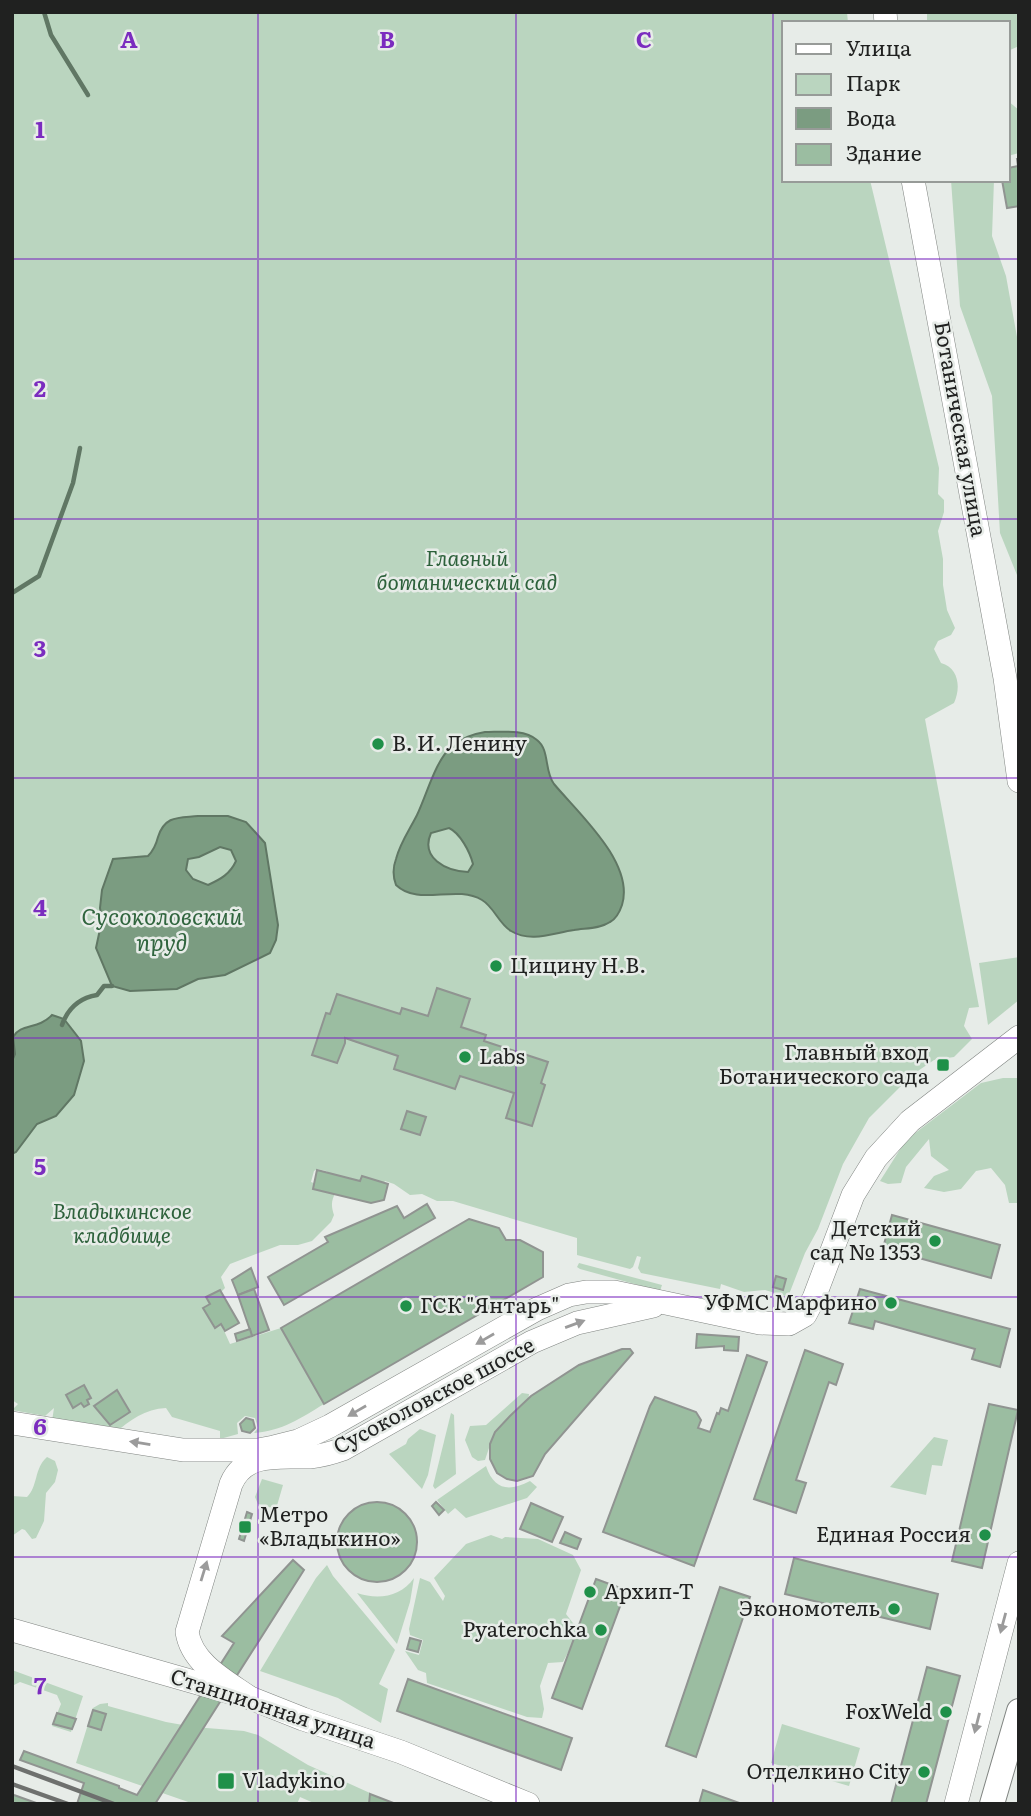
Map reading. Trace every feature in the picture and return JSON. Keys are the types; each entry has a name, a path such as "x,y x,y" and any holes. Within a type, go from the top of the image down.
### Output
{"main road":[{"path":"992,1804 1019,1711"}],"street":[{"name":"Ботаническая улица","path":"913,182 1004,678 1019,781"},
{"name":"Ботаническая улица","path":"1004,678 1019,701"},
{"name":"Сусоколовское шоссе","path":"12,1423 171,1448 208,1450 274,1447 298,1441 330,1426 537,1308 569,1295 586,1292 614,1292 663,1304 778,1325 789,1324 805,1315 814,1298 853,1195 876,1158 910,1121 1019,1037"},
{"name":"Сусоколовское шоссе","path":"250,1698 202,1661 188,1642 188,1623 237,1471 252,1462 264,1459 324,1455 343,1449 532,1342 577,1323 663,1304"},
{"path":"330,1426 326,1440 336,1450 343,1449"},
{"path":"208,1450 225,1458 230,1468 231,1484"},
{"path":"956,1804 1019,1563"},
{"name":"Станционная улица","path":"12,1630 250,1698 401,1752 528,1804"}],"green space":[{"name":"Главный ботанический сад","path":"12,12 847,12 848,21 782,21 782,182 870,182 939,468 938,494 944,500 944,512 938,531 943,559 943,585 947,610 955,628 951,635 938,641 934,649 941,663 952,669 958,685 954,703 925,719 979,1007 969,1008 964,1026 972,1039 954,1057 934,1060 912,1075 869,1118 843,1164 788,1297 765,1290 744,1292 721,1284 720,1289 641,1273 638,1268 641,1257 637,1256 630,1269 577,1255 577,1238 453,1201 437,1201 422,1194 410,1195 385,1181 381,1186 343,1181 317,1169 311,1182 336,1192 332,1200 334,1215 331,1222 312,1241 298,1245 280,1245 230,1264 221,1277 225,1288 204,1309 214,1328 221,1324 230,1344 281,1328 324,1404 291,1423 264,1432 254,1433 258,1428 255,1418 245,1416 237,1423 238,1434 220,1439 220,1431 172,1417 166,1408 151,1410 138,1416 115,1433 52,1421 54,1408 45,1416 12,1410 18,1404 12,1400"},
{"path":"927,12 1019,12 1019,46 1010,50 1010,21 927,21"},
{"path":"1010,103 1019,110 1019,153 1010,155"},
{"path":"951,182 994,182 992,236 1006,276 1019,348 1019,580 1000,533 992,396 960,306"},
{"path":"1019,957 1019,1000 988,1025 979,963"},
{"path":"1017,1078 1019,1081 1019,1203 1009,1203 1005,1185 991,1168 976,1171 961,1189 944,1192 924,1188 934,1176 949,1170 931,1156 929,1139 906,1167 901,1183 888,1184 880,1181 906,1140 981,1083"},
{"path":"579,1263 662,1285 660,1291 580,1269 577,1267"},
{"path":"522,1393 529,1394 528,1402 491,1442 485,1460 478,1461 472,1457 465,1440 470,1426 486,1425"},
{"path":"451,1413 454,1415 456,1474 435,1489 433,1486"},
{"path":"420,1429 436,1435 428,1475 422,1489 389,1454 406,1444"},
{"path":"934,1437 948,1440 942,1466 932,1465 926,1495 890,1487"},
{"path":"47,1457 55,1461 58,1470 55,1482 46,1493 44,1521 36,1538 32,1539 22,1529 12,1536 12,1496 27,1497 40,1466"},
{"path":"486,1466 493,1480 503,1487 515,1487 530,1481 537,1487 527,1498 466,1518 455,1508 448,1514 437,1500"},
{"path":"262,1479 283,1485 276,1509 258,1504 255,1497"},
{"path":"491,1535 502,1539 538,1539 573,1555 581,1570 566,1614 579,1631 563,1662 548,1663 540,1686 544,1709 542,1718 527,1717 427,1683 426,1673 418,1670 405,1651 419,1655 423,1640 410,1635 409,1629 420,1578 430,1582 443,1601 445,1596 434,1578 466,1544"},
{"path":"327,1565 333,1576 395,1650 379,1684 388,1689 381,1723 338,1698 260,1671 316,1578"},
{"path":"414,1578 410,1602 397,1644 357,1593 389,1595 403,1589"},
{"path":"12,1670 83,1696 71,1732 52,1726 61,1704 57,1695 20,1682 12,1686"},
{"path":"108,1703 108,1706 166,1722 258,1735 308,1765 370,1793 369,1804 316,1804 300,1797 297,1804 194,1804 76,1763 93,1708"},
{"path":"782,1724 860,1748 849,1786 771,1763"}],"water":[{"path":"485,732 519,733 532,736 541,744 554,784 602,840 620,872 624,889 622,905 612,921 597,927 542,936 519,935 507,928 482,900 460,894 415,894 396,885 394,869 398,853 440,761 455,744","holes":["449,828 464,843 472,859 473,864 468,872 444,866 437,862 429,850 431,833"]},
{"name":"Сусоколовский пруд","path":"228,816 246,822 265,843 278,925 276,940 270,953 225,975 198,979 177,989 130,991 112,986 96,948 102,920 102,890 113,859 148,856 161,830 169,821 191,817","holes":["220,847 231,850 236,861 234,866 217,881 208,885 193,879 186,870 188,859"]},
{"path":"52,1015 64,1019 81,1041 84,1061 74,1095 56,1116 37,1124 12,1154 12,1061 15,1054 13,1037 20,1030 41,1023"}],"building":[{"path":"1019,159 1019,206 1007,208 1002,182 1010,182 1010,168 1018,166"},
{"name":"Labs","path":"437,988 470,999 461,1027 486,1035 484,1041 548,1062 541,1083 545,1085 532,1126 506,1118 514,1093 460,1076 455,1089 394,1069 398,1056 345,1038 337,1063 312,1055 326,1013 330,1014 337,994 400,1014 402,1008 428,1016"},
{"path":"407,1111 426,1117 420,1135 401,1129"},
{"path":"317,1170 360,1181 362,1176 388,1184 384,1200 371,1203 313,1189"},
{"path":"427,1204 435,1218 284,1305 268,1277 328,1242 325,1237 397,1206 404,1218"},
{"path":"892,1215 1000,1245 991,1278 883,1248"},
{"name":"ГСК \"Янтарь\"","path":"469,1219 499,1228 506,1240 520,1240 543,1252 543,1277 324,1404 281,1328"},
{"path":"251,1268 258,1287 238,1295 232,1280"},
{"path":"776,1276 786,1279 783,1290 773,1287"},
{"path":"254,1289 269,1330 252,1336 238,1295"},
{"path":"860,1289 1010,1329 1000,1367 972,1359 975,1349 875,1321 873,1329 849,1323"},
{"path":"220,1290 239,1323 225,1331 221,1324 215,1328 203,1308 210,1304 206,1297"},
{"path":"250,1329 252,1336 237,1341 235,1334"},
{"path":"697,1334 739,1337 738,1351 724,1350 724,1346 696,1348"},
{"path":"622,1349 630,1349 633,1353 545,1454 533,1476 517,1481 497,1473 490,1459 490,1444 495,1432 510,1416 531,1396 579,1365"},
{"path":"805,1350 843,1364 836,1385 829,1382 796,1480 806,1483 796,1513 754,1499"},
{"path":"747,1355 767,1362 694,1566 603,1532 655,1397 696,1412 701,1420 698,1428 710,1432 721,1408 728,1411"},
{"path":"84,1385 91,1398 87,1400 89,1404 84,1407 81,1403 73,1408 66,1395"},
{"path":"117,1390 130,1412 110,1425 94,1406"},
{"path":"989,1404 1018,1410 982,1568 952,1561"},
{"path":"246,1418 253,1420 255,1428 250,1433 242,1431 240,1424"},
{"path":"377,1502 392,1505 405,1514 414,1527 417,1542 414,1557 405,1570 392,1579 377,1582 362,1579 349,1570 340,1557 337,1542 340,1527 349,1514 362,1505"},
{"path":"436,1502 444,1510 439,1515 432,1506"},
{"path":"531,1503 563,1517 552,1542 520,1529"},
{"path":"247,1512 252,1514 244,1541 239,1539"},
{"path":"565,1532 581,1539 577,1549 560,1543"},
{"path":"794,1558 938,1594 930,1629 785,1594"},
{"path":"293,1560 304,1570 155,1804 77,1804 84,1783 20,1760 24,1751 137,1795 234,1643 222,1636"},
{"path":"596,1579 626,1590 582,1709 552,1698"},
{"path":"720,1587 750,1597 696,1757 666,1746"},
{"path":"410,1638 421,1641 418,1652 407,1649"},
{"path":"927,1667 960,1676 926,1804 891,1804"},
{"path":"408,1679 572,1738 561,1770 397,1711"},
{"path":"93,1710 106,1714 101,1730 88,1726"},
{"path":"57,1713 76,1719 72,1729 53,1724"},
{"path":"703,1790 742,1804 699,1804"},
{"path":"12,1794 14,1795 39,1804 12,1803"},
{"path":"370,1794 396,1804 369,1804"}],"waterway":[{"path":"44,12 51,35 88,95"},
{"path":"12,593 39,576 73,483 80,448"},
{"path":"62,1025 75,1005 97,995 104,986 112,986"}],"railway":[{"path":"12,1766 114,1804"},
{"path":"12,1784 68,1804"}],"place":[{"name":"В. И. Ленину","path":"378,744"},
{"name":"Цицину Н.В.","path":"496,966"},
{"name":"Labs","path":"465,1057"},
{"name":"Главный вход Ботанического сада","path":"943,1065"},
{"name":"Детский сад № 1353","path":"935,1241"},
{"name":"УФМС Марфино","path":"891,1303"},
{"name":"ГСК \"Янтарь\"","path":"406,1306"},
{"name":"Метро «Владыкино»","path":"245,1527"},
{"name":"Единая Россия","path":"985,1535"},
{"name":"Архип-Т","path":"590,1592"},
{"name":"Экономотель","path":"894,1609"},
{"name":"Pyaterochka","path":"601,1630"},
{"name":"FoxWeld","path":"946,1712"},
{"name":"Отделкино City","path":"924,1772"},
{"name":"Vladykino","path":"226,1781"}],"park label":[{"name":"Владыкинское кладбище","path":"122,1224"}]}
